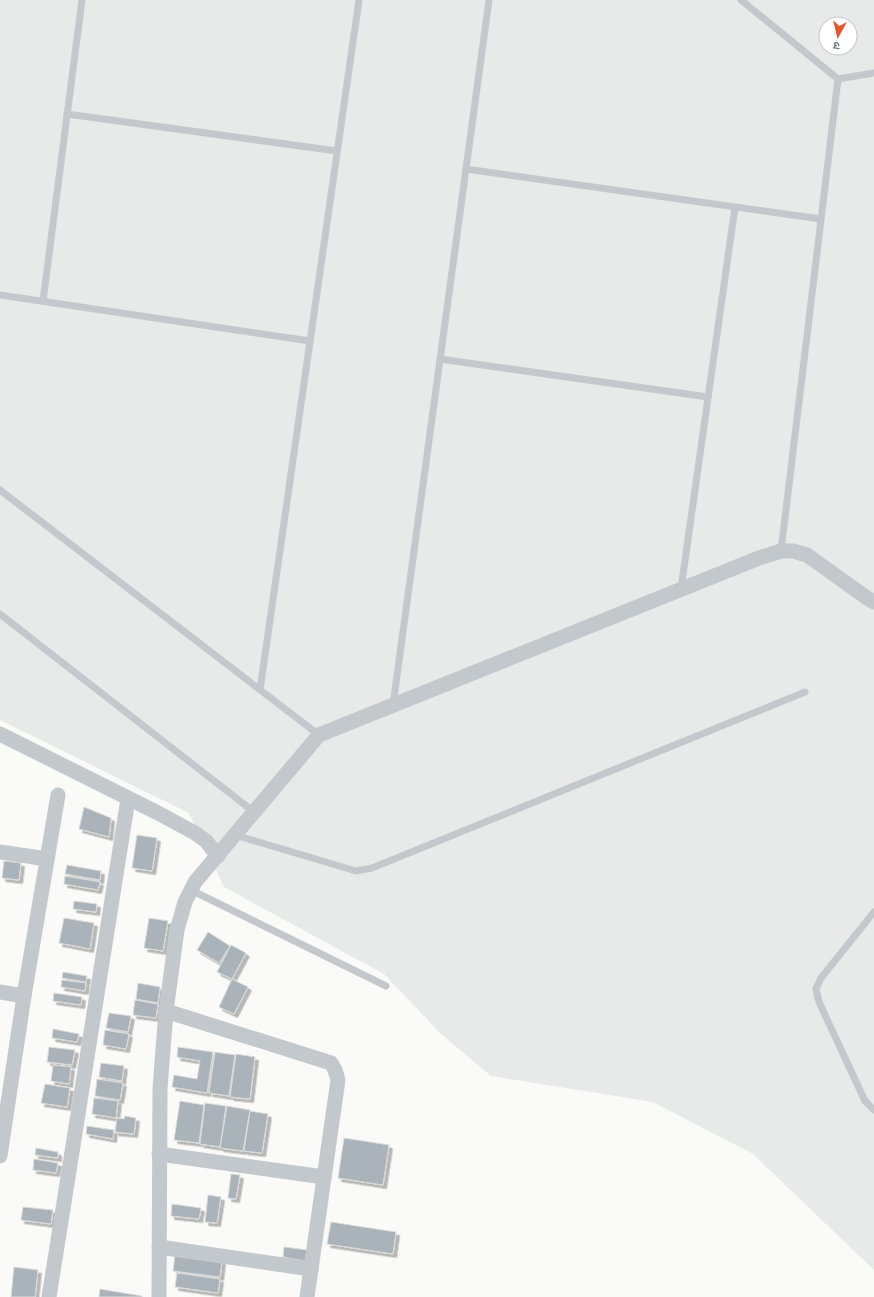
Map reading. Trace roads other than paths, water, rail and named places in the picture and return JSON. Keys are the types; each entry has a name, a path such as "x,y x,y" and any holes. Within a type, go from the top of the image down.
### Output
{"street":[{"path":"159,1297 160,1089 166,1011 178,930 184,902 195,882 319,735 759,558 782,551 793,551 807,555 874,602"},
{"path":"0,734 195,833 206,841 218,856"},
{"path":"0,1156 24,996 58,795"},
{"path":"49,1297 128,799"},
{"path":"0,852 47,859"},
{"path":"0,992 24,996"},
{"path":"166,1011 331,1063 335,1070 338,1080 307,1297"},
{"path":"159,1154 324,1177"},
{"path":"159,1246 311,1269"}],"lane":[{"path":"43,301 82,0"},
{"path":"260,690 359,0"},
{"path":"392,706 489,0"},
{"path":"741,0 838,79 874,73"},
{"path":"782,551 838,79"},
{"path":"67,114 337,151"},
{"path":"466,169 821,219"},
{"path":"681,590 735,207"},
{"path":"0,295 310,341"},
{"path":"440,359 708,397"},
{"path":"0,490 319,735"},
{"path":"0,614 254,812"},
{"path":"235,835 356,871 372,868 805,692"},
{"path":"191,890 386,986"},
{"path":"874,912 821,978 816,989 819,1002 865,1101 874,1110"}]}
